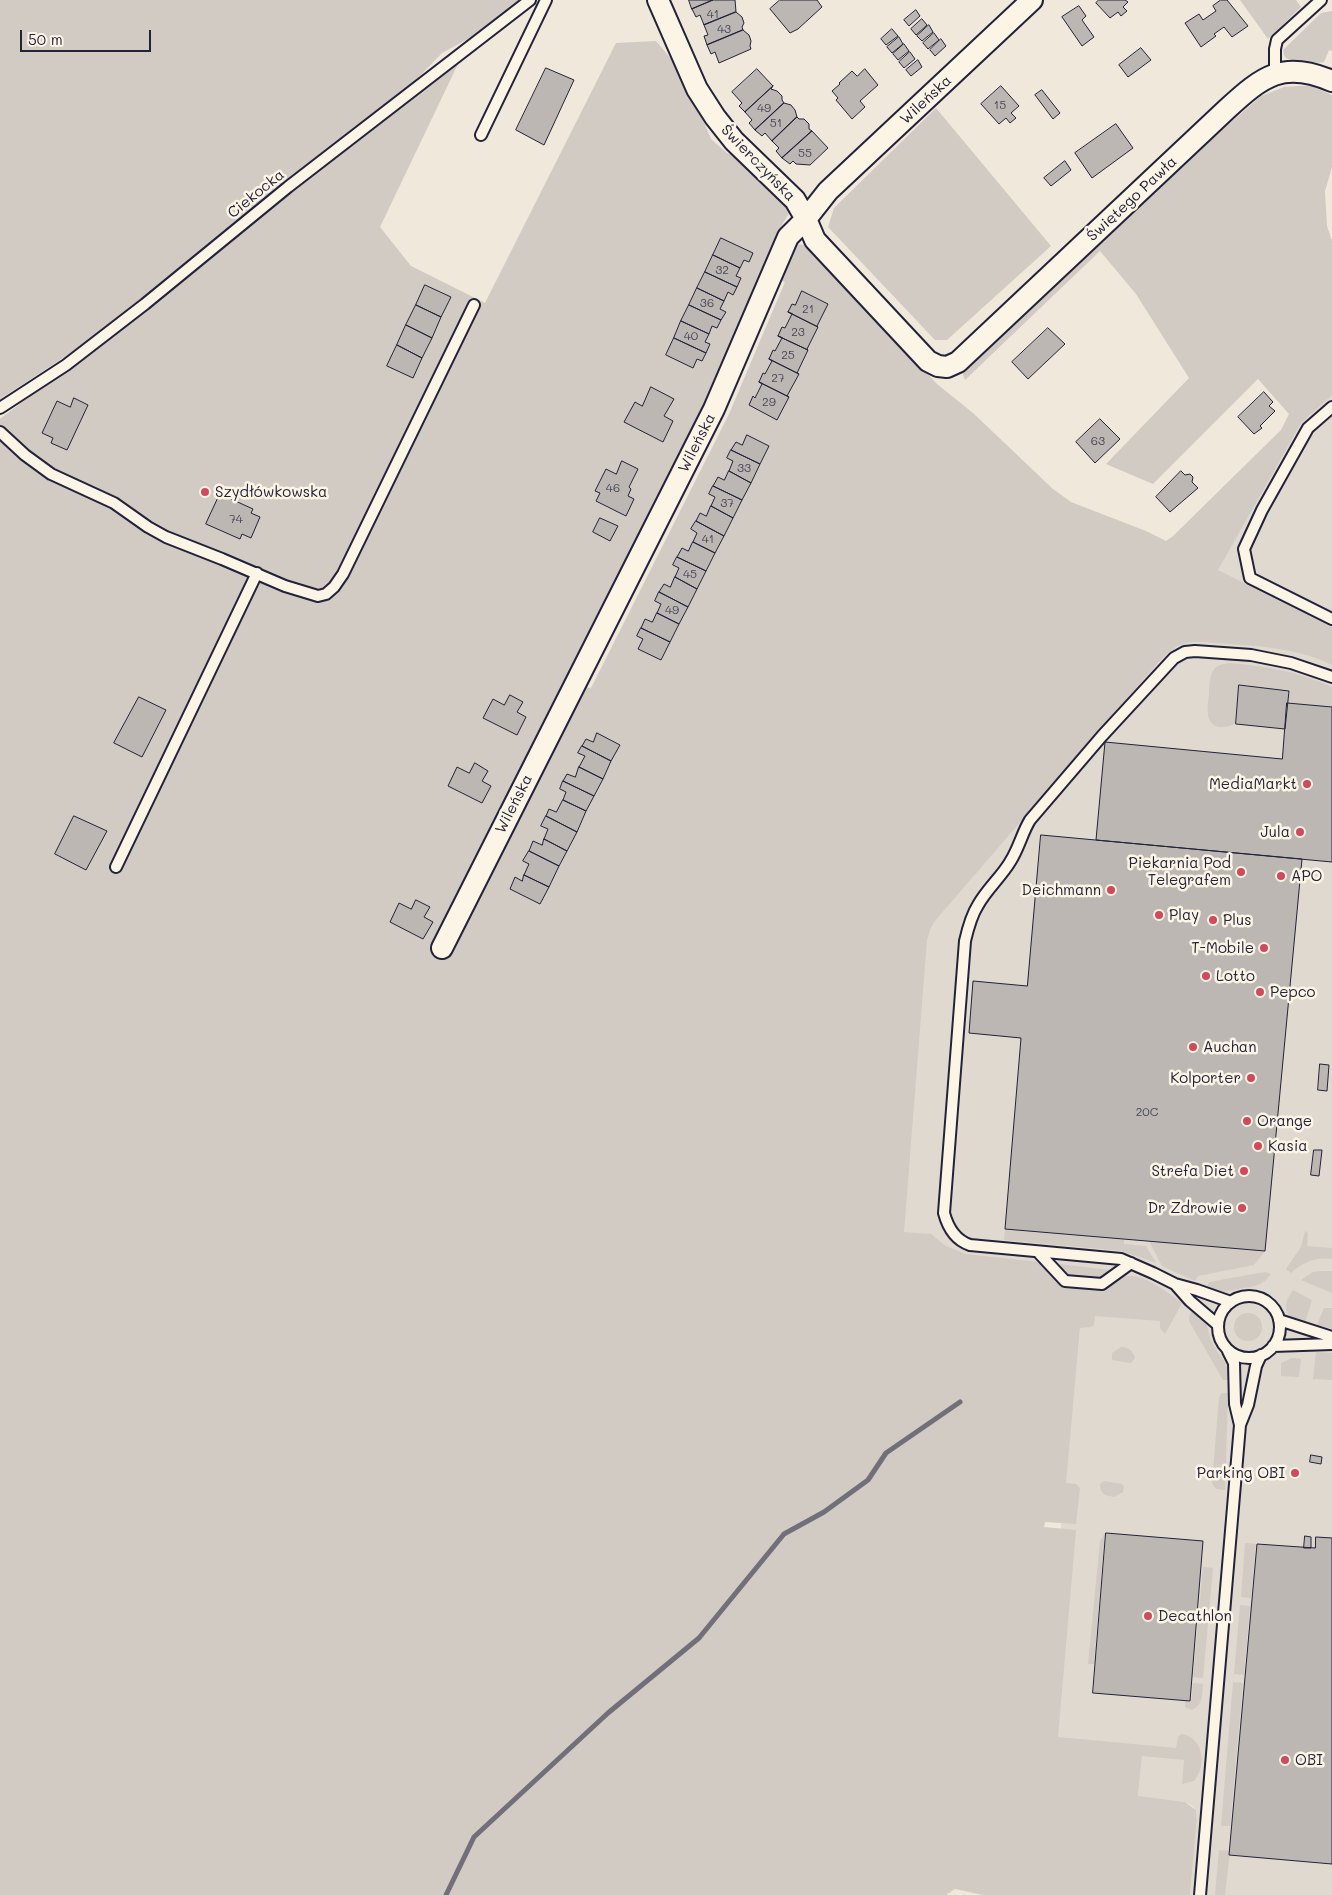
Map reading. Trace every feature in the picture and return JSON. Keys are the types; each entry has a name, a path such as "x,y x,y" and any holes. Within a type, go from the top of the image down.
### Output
{"street":[{"name":"Świerczyńska","path":"658,0 697,88 715,117 734,141 795,200 815,240 902,334 928,361 938,366 947,367"},
{"name":"Wileńska","path":"442,948 714,409 788,237 806,219 828,191 1032,0"},
{"path":"1275,73 1302,73 1332,81"},
{"name":"Świętego Pawła","path":"947,367 958,362 1240,97 1275,73"}],"lane":[{"name":"Ciekocka","path":"0,408 80,354 145,304 288,187 530,0"},
{"path":"482,135 546,0"},
{"path":"1275,73 1277,40 1321,0"},
{"path":"0,432 25,455 51,474 114,503 166,537 285,586 318,596 326,594 334,588 343,574 474,305"},
{"path":"1332,407 1308,428 1262,510 1244,549 1250,578 1332,620"},
{"path":"116,867 257,573"},
{"path":"1230,1302 1175,1284 1153,1272 1121,1259 970,1245 962,1242 947,1225 944,1213 965,941 970,922 979,903 1009,864 1018,849 1024,830 1030,820 1102,736 1174,658 1185,652 1195,650 1251,655 1291,663 1332,677"},
{"path":"1038,1252 1065,1280 1102,1284 1131,1263"},
{"path":"1175,1284 1190,1301 1218,1325"},
{"path":"1227,1349 1236,1355 1246,1358 1261,1355 1273,1346 1279,1334 1279,1320 1271,1306 1261,1299 1242,1297 1230,1302 1222,1312 1218,1325 1220,1338 1234,1363 1235,1404 1240,1425"},
{"path":"1279,1320 1332,1336"},
{"path":"1273,1346 1332,1344"},
{"path":"1200,1895 1240,1425 1248,1405 1256,1366 1261,1355"}],"shaded area":[{"path":"0,0 521,0 468,39 442,53 414,82 294,175 186,267 66,356 0,399"},
{"path":"1240,0 1296,0 1301,7 1268,39"},
{"path":"1332,11 1332,51 1329,50 1324,62 1305,62 1286,58 1283,50 1321,13"},
{"path":"656,41 683,73 711,139 727,153 749,160 791,210 779,230 711,391 566,685 591,688 729,414 785,282 778,279 796,244 806,245 814,252 937,384 973,413 1053,489 1071,502 1146,531 1166,541 1173,536 1281,430 1289,414 1258,379 1153,484 1106,464 1189,378 1136,294 1100,251 965,380 962,372 1162,183 1261,96 1284,87 1297,86 1311,86 1332,95 1332,167 1325,191 1327,226 1332,241 1332,395 1301,423 1218,570 1332,627 1332,665 1317,658 1269,648 1203,642 1181,644 1176,647 1155,666 934,922 927,940 904,1232 931,1234 946,1246 966,1254 1039,1262 1062,1286 1106,1290 1122,1278 1129,1276 1145,1279 1182,1303 1165,1334 1160,1328 1160,1321 1095,1316 1094,1325 1080,1328 1066,1483 1076,1484 1080,1488 1076,1524 1045,1522 1044,1527 1076,1530 1058,1737 1176,1748 1178,1737 1182,1734 1195,1741 1199,1747 1202,1761 1201,1768 1194,1781 1182,1784 1184,1760 1142,1756 1138,1796 1185,1802 1196,1810 1197,1821 1190,1895 983,1895 955,1889 946,1895 0,1895 0,419 458,64 380,227 411,266 485,303 616,43"},
{"path":"936,108 1051,246 947,340 935,340 828,227 834,208"},
{"path":"1332,384 1332,1895 1190,1895 1197,1821 1196,1810 1193,1806 1185,1802 1138,1797 1142,1756 1040,1747 1080,1328 869,1234 893,945 1297,418"},
{"path":"1230,663 1282,670 1332,687 1332,707 1287,703 1288,691 1240,685 1236,723 1223,727 1215,726 1209,720 1208,713 1210,678 1215,668 1222,664"},
{"path":"1005,1229 1124,1239 1124,1244 1146,1246 1156,1263 1122,1251 1004,1240"},
{"path":"1305,1231 1308,1233 1307,1246 1332,1248 1332,1259 1310,1261 1291,1273 1286,1269 1301,1247"},
{"path":"1149,1241 1265,1251 1254,1265 1198,1276 1195,1281 1162,1266"},
{"path":"1059,1264 1112,1271 1101,1279 1070,1276 1057,1266"},
{"path":"1332,1271 1332,1293 1301,1280 1313,1272"},
{"path":"1265,1272 1271,1274 1265,1281 1255,1286 1225,1292 1207,1287 1209,1282"},
{"path":"1293,1290 1312,1300 1305,1323 1293,1318 1287,1311 1287,1302"},
{"path":"1324,1308 1332,1308 1332,1329 1317,1325"},
{"path":"1192,1310 1206,1322 1210,1338 1225,1363 1229,1380 1223,1380 1189,1321"},
{"path":"1248,1313 1258,1317 1262,1327 1258,1337 1248,1341 1238,1337 1234,1327 1238,1317"},
{"path":"1121,1347 1133,1353 1135,1358 1131,1363 1112,1360 1112,1353"},
{"path":"1316,1352 1332,1353 1332,1380 1313,1379"},
{"path":"1292,1358 1301,1359 1299,1377 1281,1376 1281,1363"},
{"path":"1222,1393 1228,1393 1225,1490 1216,1489 1212,1483 1219,1397"},
{"path":"1104,1481 1122,1484 1124,1486 1123,1492 1114,1497 1105,1495 1101,1491 1100,1484"},
{"path":"1105,1533 1094,1664 1088,1664 1100,1541"},
{"path":"1245,1543 1256,1544 1251,1598 1241,1597"},
{"path":"1203,1567 1213,1568 1203,1678 1193,1677"},
{"path":"1240,1605 1250,1606 1244,1675 1234,1674"},
{"path":"1233,1682 1243,1683 1230,1826 1221,1826"},
{"path":"1193,1683 1203,1684 1200,1703 1191,1710 1185,1707 1185,1701 1191,1702"},
{"path":"1219,1850 1230,1851 1225,1895 1215,1895"}],"building":[{"path":"689,0 713,0 692,9"},
{"path":"713,0 735,0 736,12 704,25 700,15 696,17 692,9"},
{"path":"780,0 817,0 822,7 798,29 790,33 770,9"},
{"path":"1099,0 1125,0 1128,2 1123,7 1127,11 1121,16 1118,12 1110,18 1096,3"},
{"path":"1221,0 1227,0 1248,26 1232,37 1224,27 1214,34 1216,36 1201,47 1185,23 1199,14 1203,20 1216,11 1213,6"},
{"path":"1079,6 1086,16 1082,20 1094,37 1082,46 1062,17"},
{"path":"916,10 920,16 909,26 904,20"},
{"path":"736,12 742,17 744,23 743,30 707,45 704,36 708,35 704,25"},
{"path":"922,19 927,25 916,35 911,29"},
{"path":"929,25 933,32 922,41 917,36"},
{"path":"892,29 898,36 886,45 881,39"},
{"path":"743,30 749,35 751,49 719,63 715,52 711,54 707,45"},
{"path":"934,33 939,40 928,49 923,43"},
{"path":"899,37 903,44 892,53 887,47"},
{"path":"941,39 946,46 935,56 930,50"},
{"path":"904,44 909,51 898,60 893,54"},
{"path":"1141,48 1151,60 1128,77 1119,65"},
{"path":"910,52 915,59 904,68 899,62"},
{"path":"918,60 922,67 911,76 906,70"},
{"path":"546,68 574,80 544,145 516,130"},
{"path":"757,69 773,86 745,112 739,106 742,103 732,92"},
{"path":"865,69 878,85 860,101 865,107 852,119 836,100 838,98 832,91 852,71 857,76"},
{"path":"773,86 771,89 777,91 782,96 784,103 755,130 749,123 752,120 745,112"},
{"path":"1001,86 1019,106 1011,113 1016,118 1010,123 1006,118 999,124 981,104"},
{"path":"1042,90 1060,113 1053,119 1035,95"},
{"path":"784,103 791,105 797,117 772,141 765,133 762,136 755,130"},
{"path":"797,117 804,119 812,131 782,158 776,151 779,148 772,141"},
{"path":"1116,124 1133,148 1092,178 1075,153"},
{"path":"812,131 828,148 810,165 796,164 793,161 790,164 782,158"},
{"path":"1065,161 1071,170 1051,186 1044,178"},
{"path":"721,238 753,253 749,262 744,260 740,268 713,255"},
{"path":"713,255 740,268 736,276 741,278 737,287 705,272"},
{"path":"705,272 737,287 733,295 728,292 724,301 697,288"},
{"path":"425,285 451,297 441,317 416,305"},
{"path":"697,288 724,301 720,309 726,312 721,320 689,305"},
{"path":"802,291 828,304 818,327 788,312 792,304 795,305"},
{"path":"416,305 441,317 432,338 406,325"},
{"path":"689,305 721,320 717,328 712,326 709,334 681,321"},
{"path":"792,314 818,327 808,350 778,336 782,327 785,328"},
{"path":"681,321 709,334 705,342 710,344 706,353 674,338"},
{"path":"406,325 432,338 422,358 397,345"},
{"path":"1048,328 1065,344 1028,379 1012,362"},
{"path":"778,336 808,350 797,373 769,359 782,338"},
{"path":"674,338 706,353 702,361 697,359 693,368 666,355"},
{"path":"397,345 422,358 413,378 387,366"},
{"path":"769,359 799,374 787,396 759,382 772,361"},
{"path":"759,382 789,397 777,420 749,405 762,384"},
{"path":"651,387 674,399 664,416 673,421 663,442 624,422 635,402 642,406"},
{"path":"1264,392 1273,402 1269,406 1275,411 1260,426 1262,428 1254,434 1238,417"},
{"path":"74,398 88,405 67,450 51,443 53,438 42,433 57,401 70,407"},
{"path":"1100,419 1120,439 1095,463 1076,442"},
{"path":"747,435 769,446 760,464 731,450 736,442 742,445"},
{"path":"731,450 760,464 751,483 729,471 733,461 727,458"},
{"path":"622,461 638,469 629,487 631,489 628,496 634,499 626,516 596,501 600,493 595,491 606,469 616,474"},
{"path":"729,471 751,483 742,500 713,486 718,477 724,480"},
{"path":"1181,471 1185,475 1190,474 1193,477 1192,482 1198,488 1170,512 1156,497"},
{"path":"713,486 742,500 733,518 711,506 715,497 709,494"},
{"path":"220,494 253,509 251,513 260,517 251,538 242,534 240,539 206,524"},
{"path":"711,506 733,518 724,536 696,521 700,513 706,516"},
{"path":"600,518 618,526 610,541 593,532"},
{"path":"696,521 724,536 715,553 693,542 697,533 691,529"},
{"path":"693,542 715,553 706,571 677,557 682,548 688,551"},
{"path":"677,557 706,571 697,589 675,577 679,568 673,565"},
{"path":"675,577 697,589 688,607 659,592 664,584 670,587"},
{"path":"659,592 688,607 679,624 657,613 661,604 655,601"},
{"path":"657,613 679,624 670,642 641,628 645,619 652,622"},
{"path":"641,628 670,642 661,660 638,649 643,639 637,636"},
{"path":"1239,685 1289,691 1285,729 1236,724"},
{"path":"510,695 523,702 517,712 526,717 517,735 483,718 493,699 504,705"},
{"path":"139,697 166,710 142,757 114,743"},
{"path":"1287,703 1332,707 1332,862 1096,840 1105,742 1282,759"},
{"path":"597,733 620,745 611,761 582,746 586,739 593,742"},
{"path":"582,746 611,761 603,779 579,767 585,756 578,753"},
{"path":"475,763 488,771 482,781 491,786 482,803 448,786 457,767 469,773"},
{"path":"579,767 603,779 594,796 563,781 567,774 575,777"},
{"path":"563,781 594,796 586,811 563,800 566,792 560,789"},
{"path":"563,800 586,811 577,832 546,816 549,809 556,812"},
{"path":"74,816 107,831 86,870 55,854"},
{"path":"546,816 577,832 567,851 544,839 548,829 541,826"},
{"path":"1041,835 1302,859 1265,1251 1005,1229 1021,1038 969,1033 973,981 1027,986"},
{"path":"544,839 567,851 559,866 529,851 533,841 542,845"},
{"path":"529,851 559,866 549,887 524,875 529,864 523,861"},
{"path":"524,875 549,887 540,904 510,889 515,877 522,881"},
{"path":"416,900 430,907 424,917 433,922 423,939 390,922 399,903 411,909"},
{"path":"1320,1064 1329,1065 1327,1091 1318,1090"},
{"path":"1314,1150 1322,1150 1319,1176 1311,1175"},
{"path":"1311,1455 1322,1457 1321,1464 1310,1462"},
{"name":"Decathlon","path":"1106,1533 1203,1541 1190,1701 1093,1693"},
{"path":"1305,1536 1311,1537 1311,1548 1304,1548"},
{"name":"OBI","path":"1316,1537 1332,1538 1332,1864 1229,1855 1257,1544 1315,1548"}],"waterway":[{"path":"446,1895 474,1837 608,1713 699,1638 784,1534 824,1512 868,1480 886,1453 960,1402"}],"place":[{"name":"Szydłówkowska","path":"205,492"},
{"name":"MediaMarkt","path":"1307,784"},
{"name":"Jula","path":"1300,832"},
{"name":"Piekarnia Pod Telegrafem","path":"1241,872"},
{"name":"APO","path":"1281,876"},
{"name":"Deichmann","path":"1111,890"},
{"name":"Play","path":"1159,915"},
{"name":"Plus","path":"1213,920"},
{"name":"T-Mobile","path":"1264,948"},
{"name":"Lotto","path":"1206,976"},
{"name":"Pepco","path":"1260,992"},
{"name":"Auchan","path":"1193,1047"},
{"name":"Kolporter","path":"1251,1078"},
{"name":"Orange","path":"1247,1121"},
{"name":"Kasia","path":"1258,1146"},
{"name":"Strefa Diet","path":"1244,1171"},
{"name":"Dr Zdrowie","path":"1242,1208"},
{"name":"Parking OBI","path":"1295,1473"},
{"name":"Decathlon","path":"1148,1616"},
{"name":"OBI","path":"1285,1760"}]}
